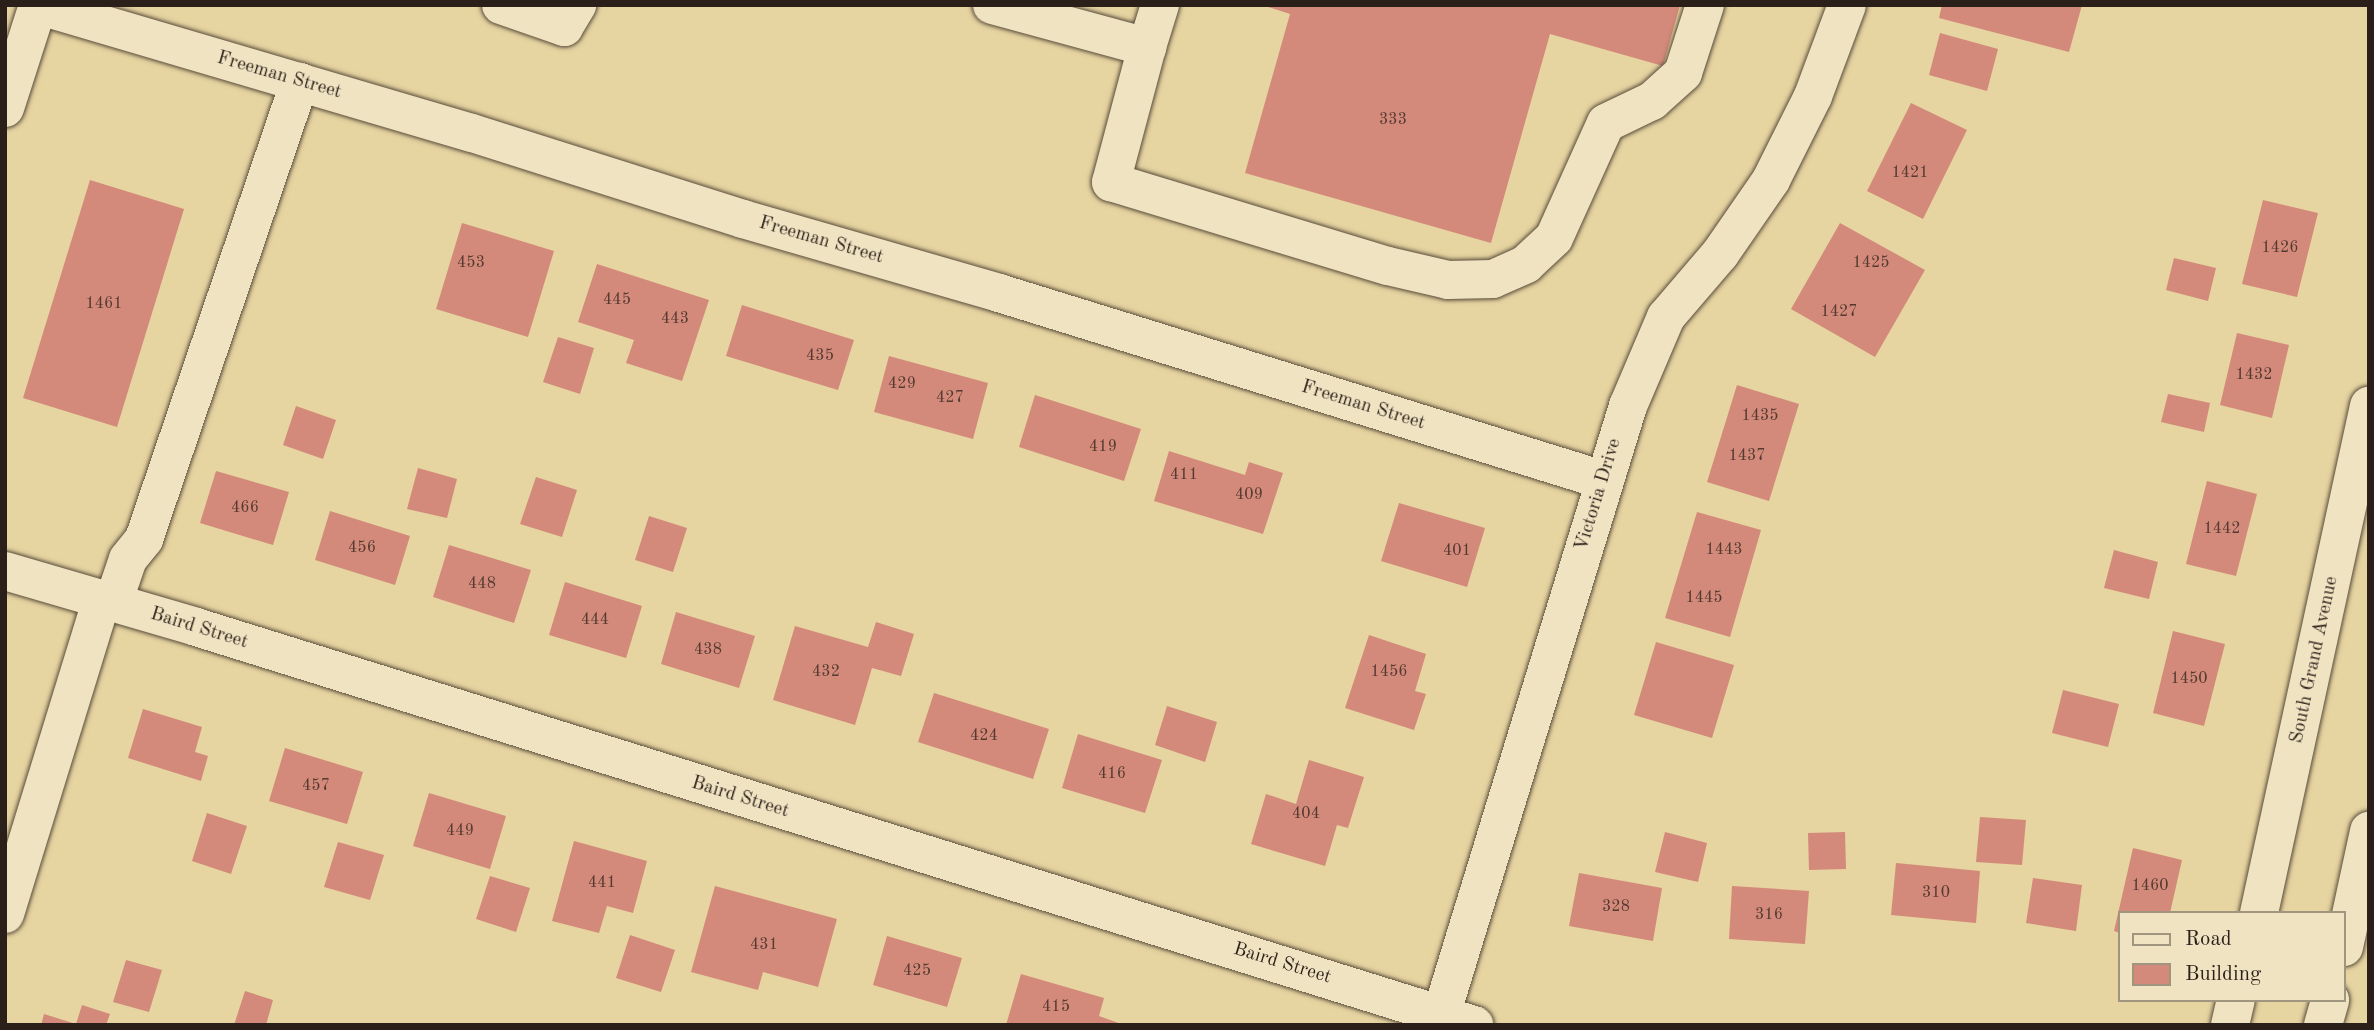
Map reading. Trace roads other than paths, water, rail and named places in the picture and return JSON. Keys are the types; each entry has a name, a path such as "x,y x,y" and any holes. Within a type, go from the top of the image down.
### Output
{"street":[{"path":"5,108 11,69 37,5"},
{"name":"Freeman Street","path":"37,5 300,82 1603,480"},
{"path":"501,5 564,27 577,5"},
{"path":"992,5 1147,47"},
{"path":"1160,5 1111,182 1388,266 1448,280 1493,279 1526,264 1554,238 1606,122 1652,101 1683,73 1705,5"},
{"name":"Victoria Drive","path":"1451,1022 1603,480 1628,406 1667,317 1720,254 1771,180 1813,96 1847,5"},
{"path":"5,914 108,601 128,559 144,539 300,82"},
{"name":"South Grand Avenue","path":"2259,911 2369,406"},
{"name":"Baird Street","path":"5,571 1418,1005 1451,1022"},
{"path":"2346,938 2369,831"},
{"path":"2230,1025 2236,1002"},
{"path":"2323,1025 2329,1002"}]}
